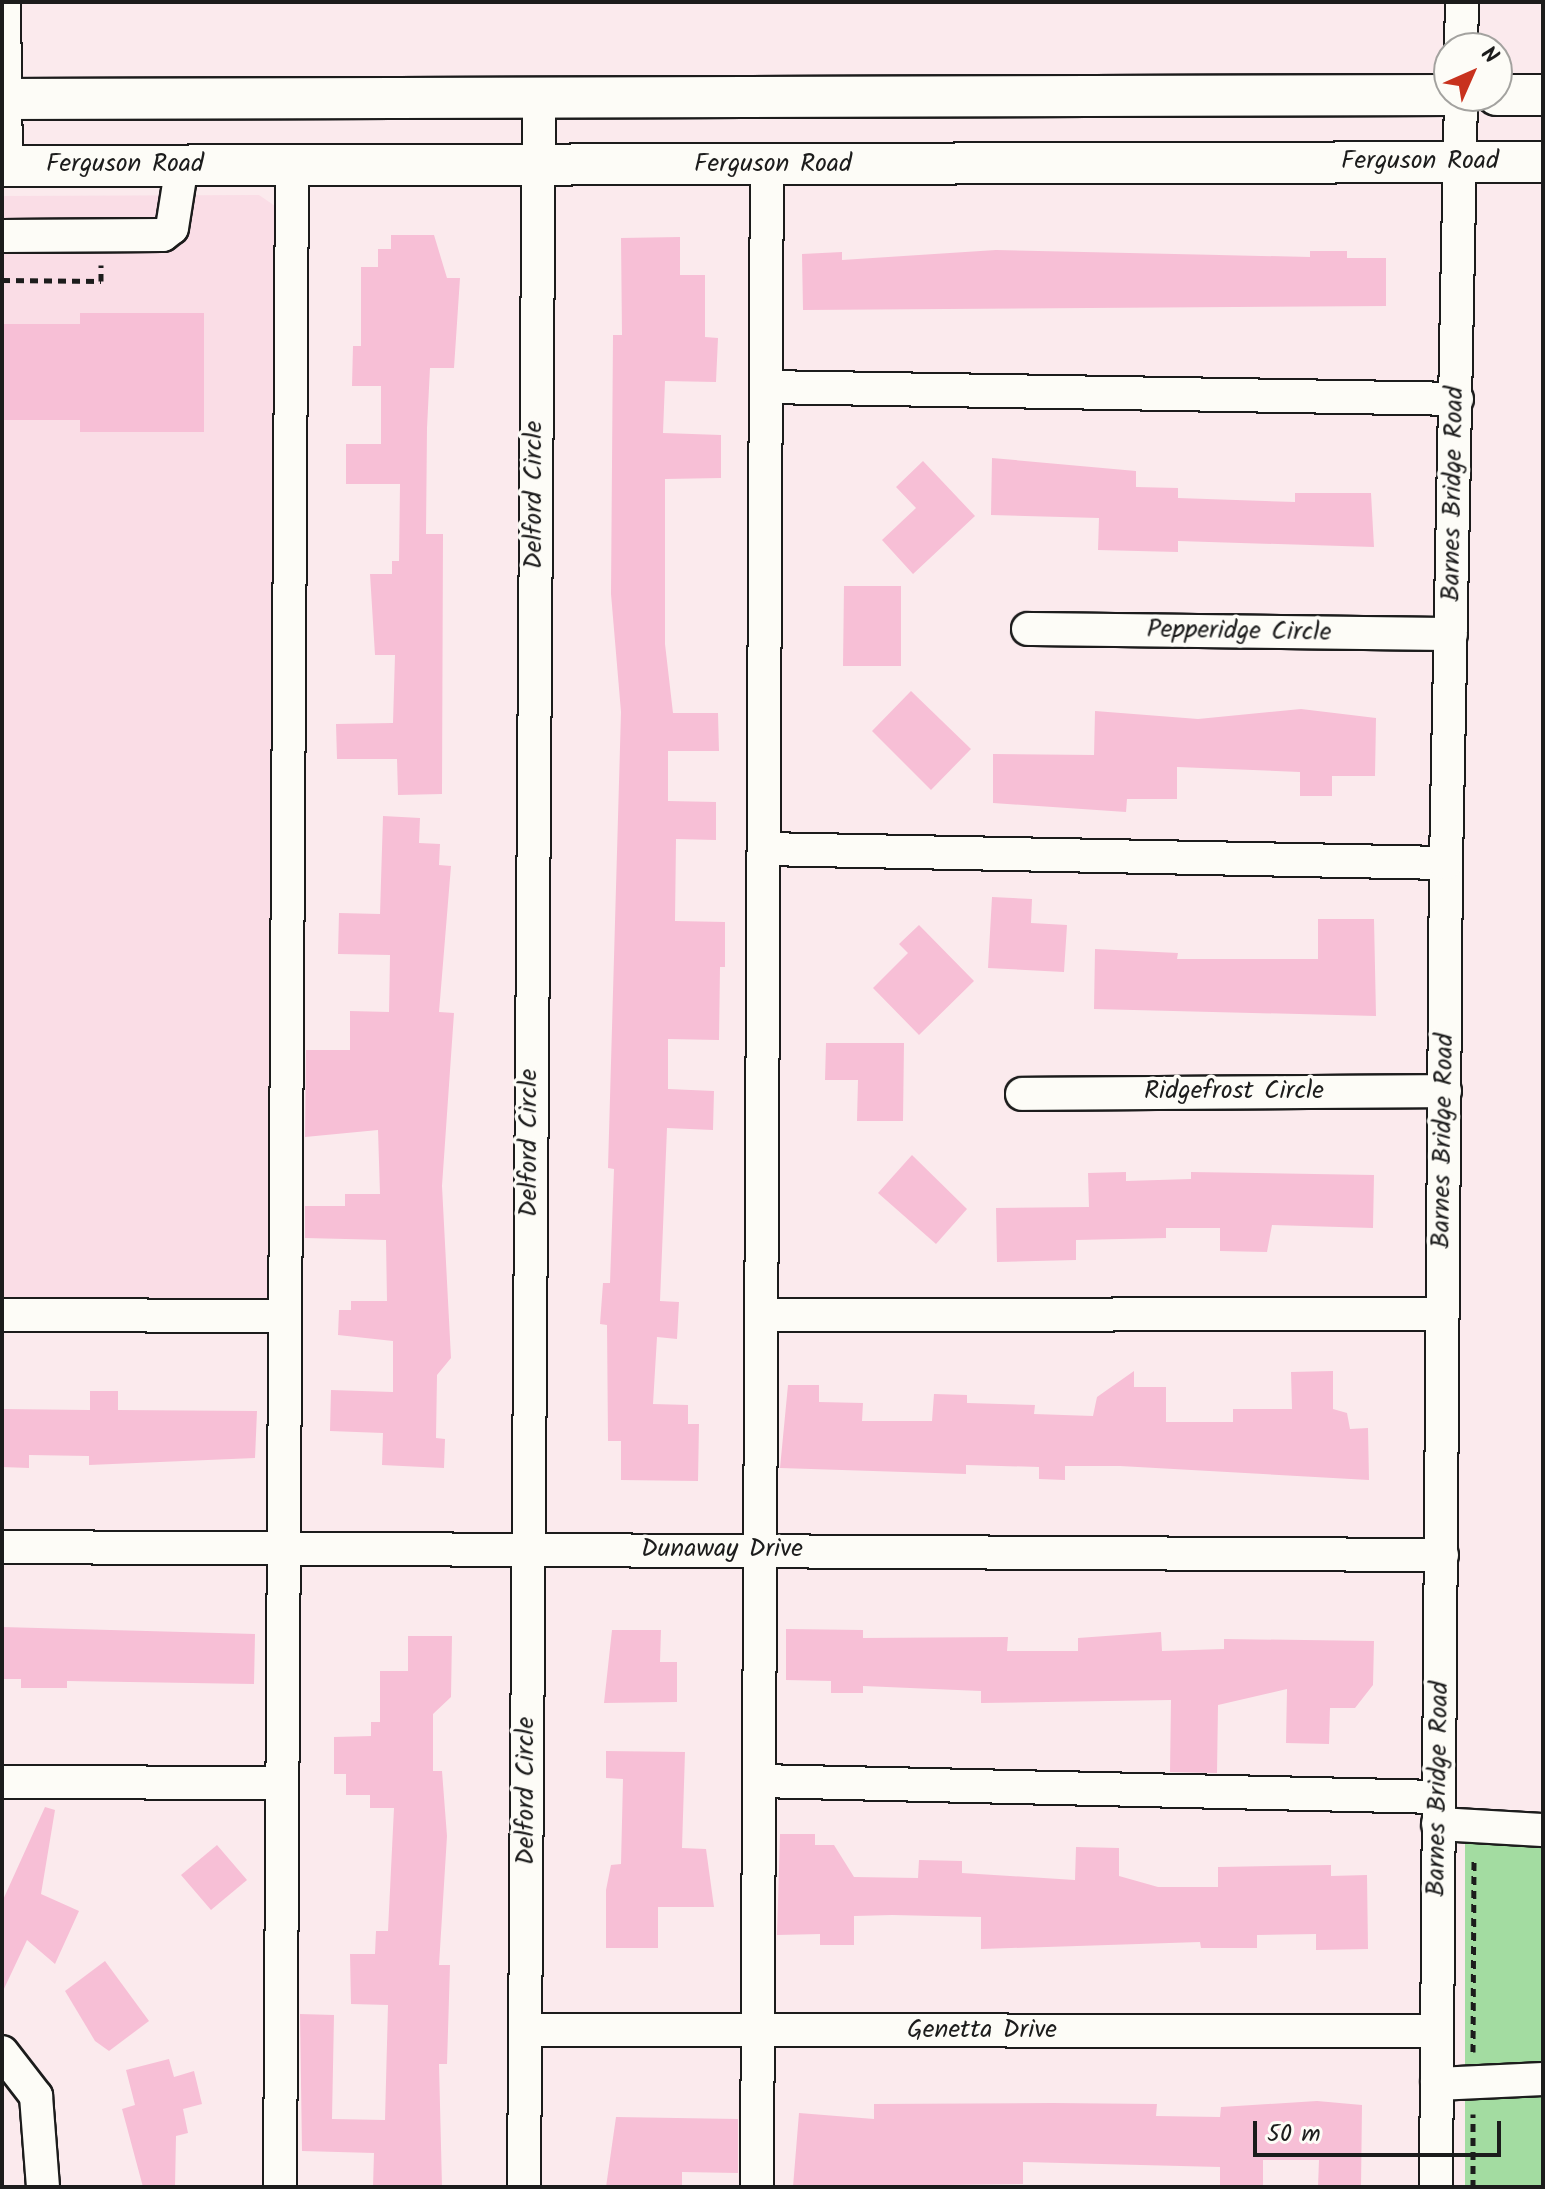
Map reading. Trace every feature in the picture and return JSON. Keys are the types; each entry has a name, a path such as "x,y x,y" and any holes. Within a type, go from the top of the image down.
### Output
{"main road":[{"path":"3,99 1433,95"},
{"path":"1513,95 1543,95"},
{"name":"Ferguson Road","path":"4,166 1543,162"}],"street":[{"path":"4,2 4,166"},
{"path":"1461,32 1462,2"},
{"name":"Delford Circle","path":"524,2187 539,99"},
{"name":"Barnes Bridge Road","path":"1436,2187 1446,863 1461,112"},
{"path":"2,236 163,235 172,228 182,165"},
{"path":"280,2187 282,1783 279,1546 285,1316 292,165"},
{"path":"757,2187 767,165"},
{"path":"766,387 1457,399"},
{"name":"Pepperidge Circle","path":"1028,629 1451,634"},
{"path":"764,849 1446,863"},
{"name":"Ridgefrost Circle","path":"1022,1094 1445,1091"},
{"path":"762,1315 1442,1314"},
{"path":"2,1315 285,1316"},
{"name":"Dunaway Drive","path":"2,1547 279,1546 1442,1555"},
{"path":"759,1781 1438,1810 1474,1825 1543,1830"},
{"path":"2,1782 282,1783"},
{"name":"Genetta Drive","path":"527,2030 1437,2031"},
{"path":"2,2052 36,2096 43,2187"},
{"path":"1437,2084 1543,2079"}],"path":[{"path":"1473,2187 1474,1825"}],"shaded area":[{"path":"259,195 275,206 273,1288 261,1312 2,1311 2,196"}],"green space":[{"path":"1465,1843 1543,1844 1543,2187 1465,2187"}],"building":[{"path":"391,235 434,235 447,278 460,278 454,368 430,368 427,428 426,534 443,534 442,794 398,795 397,759 337,759 336,724 393,723 395,655 375,655 370,574 392,574 392,561 399,561 400,484 346,484 346,444 381,444 381,386 352,386 353,346 361,346 361,267 378,267 378,249 391,249"},
{"path":"680,237 680,275 705,275 705,337 718,338 716,382 665,381 663,433 721,435 721,478 665,479 665,644 673,713 718,713 719,751 668,751 668,801 716,802 716,840 676,839 675,921 725,922 725,967 720,967 719,1040 668,1039 668,1089 714,1091 713,1130 667,1128 660,1301 679,1302 677,1339 657,1337 653,1404 688,1405 688,1424 699,1424 698,1481 621,1480 621,1441 608,1441 607,1325 600,1324 603,1283 610,1283 614,1169 608,1168 621,712 611,594 613,335 622,335 621,238"},
{"path":"996,250 1310,257 1310,251 1347,251 1347,258 1386,258 1386,306 803,310 802,254 842,252 842,260"},
{"path":"80,313 204,313 204,432 80,432 80,420 2,420 2,324 80,324"},
{"path":"992,458 1136,471 1136,487 1178,488 1178,498 1295,502 1295,493 1371,493 1374,547 1178,541 1178,552 1098,550 1099,518 991,515"},
{"path":"923,461 975,516 913,574 882,540 916,508 896,487"},
{"path":"844,586 901,586 901,666 843,666"},
{"path":"911,691 971,749 931,790 872,731"},
{"path":"1301,709 1376,718 1375,776 1332,776 1332,796 1300,796 1300,772 1177,767 1177,799 1127,799 1126,812 993,803 993,754 1094,755 1095,711 1198,719"},
{"path":"383,816 420,818 419,843 440,844 439,865 451,866 439,1012 454,1013 442,1186 451,1358 437,1375 436,1438 445,1439 444,1468 382,1465 383,1433 330,1431 331,1390 393,1392 393,1341 338,1335 339,1310 351,1310 351,1301 387,1301 386,1240 305,1238 305,1206 345,1206 345,1194 380,1194 378,1130 305,1137 306,1050 350,1050 350,1011 389,1012 390,955 338,954 339,913 380,914"},
{"path":"992,897 1032,899 1031,923 1067,925 1064,972 988,968"},
{"path":"1318,919 1374,919 1376,1016 1094,1009 1095,949 1178,953 1177,959 1318,959"},
{"path":"919,925 974,981 919,1035 873,988 908,953 899,944"},
{"path":"826,1043 904,1043 903,1121 857,1121 858,1080 825,1080"},
{"path":"912,1155 967,1209 936,1244 878,1193"},
{"path":"1126,1172 1126,1181 1191,1179 1191,1172 1374,1175 1373,1228 1272,1225 1267,1252 1220,1251 1220,1228 1166,1228 1166,1238 1076,1240 1076,1260 997,1262 996,1208 1089,1207 1088,1173"},
{"path":"1134,1371 1134,1387 1166,1387 1166,1422 1233,1422 1233,1409 1292,1409 1291,1372 1333,1371 1333,1409 1347,1413 1350,1429 1368,1428 1369,1480 1120,1466 1065,1466 1065,1480 1039,1479 1039,1467 966,1465 966,1474 780,1468 788,1385 819,1385 819,1402 863,1403 862,1421 932,1421 934,1394 967,1395 967,1403 1035,1405 1034,1414 1093,1416 1097,1397"},
{"path":"90,1391 118,1391 118,1410 257,1411 255,1458 89,1465 89,1456 29,1455 29,1468 2,1467 2,1409 90,1410"},
{"path":"2,1627 255,1634 254,1684 67,1681 67,1688 21,1688 21,1679 2,1679"},
{"path":"786,1629 863,1630 863,1638 1008,1637 1007,1651 1078,1651 1078,1638 1161,1632 1162,1651 1224,1649 1224,1639 1374,1641 1373,1685 1355,1708 1330,1708 1329,1744 1286,1743 1287,1689 1218,1705 1217,1773 1170,1772 1171,1700 981,1703 981,1691 863,1686 863,1693 831,1693 831,1681 786,1680"},
{"path":"612,1630 661,1630 660,1662 677,1662 677,1702 604,1703"},
{"path":"408,1636 452,1636 451,1697 433,1714 433,1771 442,1771 447,1836 439,1965 450,1965 447,2064 439,2064 442,2187 373,2187 374,2153 302,2151 300,2014 334,2015 332,2119 385,2120 388,2005 351,2004 350,1954 375,1954 376,1931 388,1931 394,1808 370,1808 370,1795 346,1795 346,1774 334,1774 334,1737 371,1736 371,1722 380,1722 380,1671 408,1671"},
{"path":"606,1751 685,1752 682,1848 706,1849 714,1907 658,1907 658,1948 606,1948 606,1890 611,1865 621,1864 623,1779 606,1778"},
{"path":"45,1807 55,1810 41,1894 79,1911 55,1964 27,1940 2,1993 2,1902"},
{"path":"780,1834 815,1834 815,1845 834,1845 854,1877 918,1878 919,1860 962,1861 962,1873 1075,1880 1076,1847 1119,1848 1119,1876 1158,1887 1218,1887 1218,1867 1331,1865 1331,1876 1367,1875 1368,1949 1316,1950 1316,1934 1257,1935 1257,1948 1201,1948 1200,1942 981,1949 981,1917 892,1915 854,1916 854,1945 820,1945 820,1934 777,1935"},
{"path":"217,1845 247,1880 211,1910 181,1875"},
{"path":"105,1961 149,2021 109,2051 95,2041 65,1991"},
{"path":"169,2059 174,2077 194,2071 202,2104 183,2109 188,2133 176,2136 175,2187 143,2187 122,2109 135,2105 126,2070"},
{"path":"1317,2101 1362,2105 1361,2187 1318,2187 1319,2160 1263,2160 1263,2187 1220,2187 1220,2167 1023,2162 1023,2184 793,2187 799,2113 874,2119 874,2104 1052,2103 1157,2104 1156,2116 1220,2117 1221,2107"},
{"path":"616,2117 738,2119 738,2173 682,2172 682,2187 606,2187"}]}
